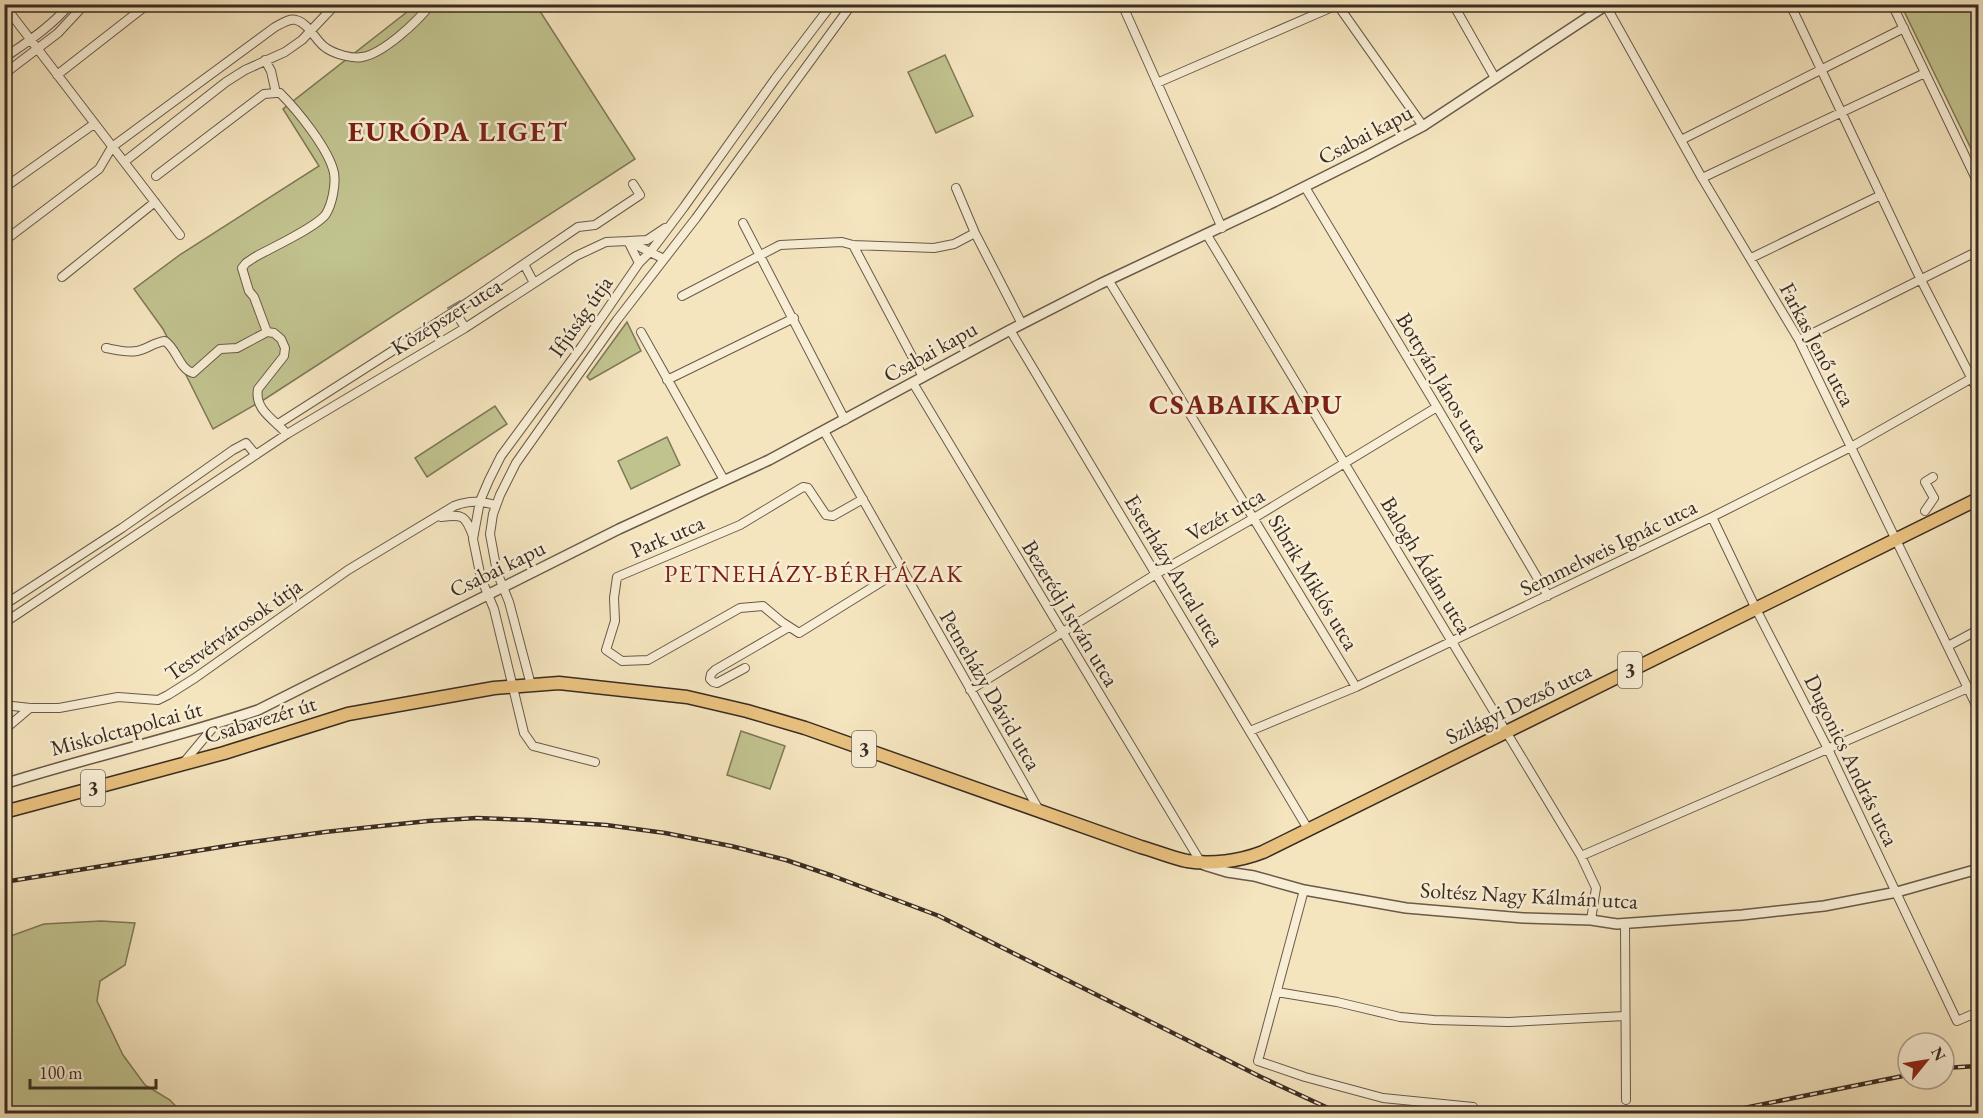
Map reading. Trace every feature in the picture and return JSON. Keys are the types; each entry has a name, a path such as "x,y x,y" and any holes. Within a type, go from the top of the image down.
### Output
{"main road":[{"name":"Szilágyi Dezső utca","path":"1193,861 1233,860 1263,852 1978,499"},
{"name":"3","path":"531,685 559,683 687,697 747,711 805,728 1141,847 1193,861"},
{"name":"Csabavezér út","path":"4,812 182,764 348,714 460,693 531,685"}],"street":[{"path":"4,58 63,13 70,4"},
{"path":"4,74 68,24 85,4"},
{"path":"57,75 148,4"},
{"path":"124,162 245,69 285,52 310,32 336,4"},
{"path":"4,241 99,170 112,147 275,27 295,19 327,48 350,57 363,57 405,32 431,4"},
{"name":"Ifjúság útja","path":"595,762 533,746 524,733 494,607 481,578 472,536 480,501 501,456 582,346 639,263 651,251 832,4"},
{"name":"Ifjúság útja","path":"531,685 508,600 497,572 490,534 496,505 516,463 617,320 696,218 852,4"},
{"path":"1122,4 1222,228"},
{"path":"1453,4 1495,78"},
{"path":"1790,4 1921,280 1978,391"},
{"path":"1892,4 1978,183"},
{"path":"4,5 180,235"},
{"path":"1157,83 1337,5 1423,126"},
{"name":"Csabai kapu","path":"258,710 619,529 769,460 1010,330 1222,228 1423,126 1607,5"},
{"name":"Farkas Jenő utca","path":"1607,5 1702,177 1799,340 1978,709"},
{"path":"1681,140 1904,28"},
{"path":"265,60 271,71 276,93"},
{"path":"1702,177 1925,73"},
{"path":"156,176 264,94 280,93 293,106 328,160 334,174 334,191 326,214 313,226 255,257 243,268 249,291 254,297 267,332"},
{"path":"4,188 94,124"},
{"name":"Középszer utca","path":"279,424 465,305 578,227 595,225 640,195 633,184"},
{"name":"Bottyán János utca","path":"1305,187 1548,596"},
{"path":"956,188 975,233 1022,324"},
{"path":"1751,258 1881,195"},
{"path":"62,277 155,202"},
{"name":"Ifjúság útja","path":"648,281 662,258 691,220 696,218"},
{"path":"743,222 845,420"},
{"name":"Középszer utca","path":"4,623 287,434 465,328 576,256 606,242 647,240 671,224"},
{"path":"682,296 780,245 842,242 853,245 934,248 954,244 975,233"},
{"name":"Balogh Ádám utca","path":"1207,235 1581,856 1596,888 1591,920"},
{"path":"628,241 662,258"},
{"path":"628,241 639,263"},
{"path":"853,245 923,377"},
{"path":"1799,340 1978,251"},
{"path":"524,264 534,283"},
{"name":"Sibrik Miklós utca","path":"1109,281 1356,687"},
{"path":"455,311 465,328"},
{"path":"667,380 794,318"},
{"name":"Esterházy Antal utca","path":"1010,330 1308,829"},
{"path":"106,348 125,352 137,351 165,341 170,344 187,371 193,373 220,349 237,348 267,332 274,333 281,339 285,348 284,356 258,389 257,395 262,410 287,434"},
{"path":"641,332 724,480"},
{"name":"Semmelweis Ignác utca","path":"1250,731 1356,687 1712,518 1851,447 1972,378"},
{"name":"Bezerédj István utca","path":"913,383 1062,632 1193,861"},
{"name":"Vezér utca","path":"970,690 1156,574 1254,518 1437,407"},
{"name":"Petneházy Dávid utca","path":"824,431 1039,810"},
{"path":"4,605 122,528 233,450 246,443 256,455"},
{"path":"1925,511 1934,498 1925,482 1933,477"},
{"name":"Park utca","path":"789,627 763,606 740,609 648,660 622,661 606,650 615,621 614,598 617,576 740,525 803,487 808,488 826,515 833,516 863,499"},
{"name":"Testvérvárosok útja","path":"4,705 59,708 118,698 158,700 195,678 348,570 460,504 480,501 496,505"},
{"path":"437,518 455,514 466,519 472,536"},
{"name":"Dugonics András utca","path":"1712,518 1828,749 1957,1021 1978,1012"},
{"path":"745,668 717,683 710,679 715,670 789,627 799,633 902,569"},
{"path":"1948,646 1978,630"},
{"path":"1581,856 1968,688"},
{"path":"4,730 30,708"},
{"name":"Miskolctapolcai út","path":"4,783 216,724 258,710"},
{"path":"182,764 216,724"},
{"path":"196,760 198,747"},
{"name":"Soltész Nagy Kálmán utca","path":"1233,860 1254,876"},
{"name":"Soltész Nagy Kálmán utca","path":"1193,861 1227,872 1254,876 1304,890 1406,908 1523,918 1591,920 1617,924 1742,915 1824,906 1897,892 1978,869"},
{"path":"1304,890 1258,1061 1305,1077 1383,1098 1473,1107"},
{"path":"1625,923 1626,1100"},
{"path":"1277,992 1337,1002 1400,1017 1434,1020 1509,1022 1625,1016"}],"green space":[{"name":"EURÓPA LIGET","path":"416,5 536,5 635,159 265,399 213,429 163,329 134,289 181,254 319,166 283,109"},
{"path":"1901,5 1978,5 1978,163"},
{"path":"945,55 973,116 936,133 908,72"},
{"path":"627,322 641,351 590,380 587,377"},
{"path":"495,406 507,424 427,477 415,458"},
{"path":"667,437 680,465 631,489 618,461"},
{"path":"741,731 785,746 770,789 727,775"},
{"path":"101,921 135,923 125,965 100,981 97,1001 123,1055 145,1085 170,1100 182,1113 5,1113 5,938 44,924"}],"waterway":[{"path":"448,308 460,301"}],"railway":[{"path":"4,882 245,843 428,821 477,818 531,820 606,825 665,833 786,860 939,916 1261,1077 1341,1114"},
{"path":"1956,1067 1978,1066"},
{"path":"1714,1114 1896,1077"}],"district":[{"name":"EURÓPA LIGET","path":"458,131"},
{"name":"CSABAIKAPU","path":"1246,404"},
{"name":"PETNEHÁZY-BÉRHÁZAK","path":"814,574"}]}
